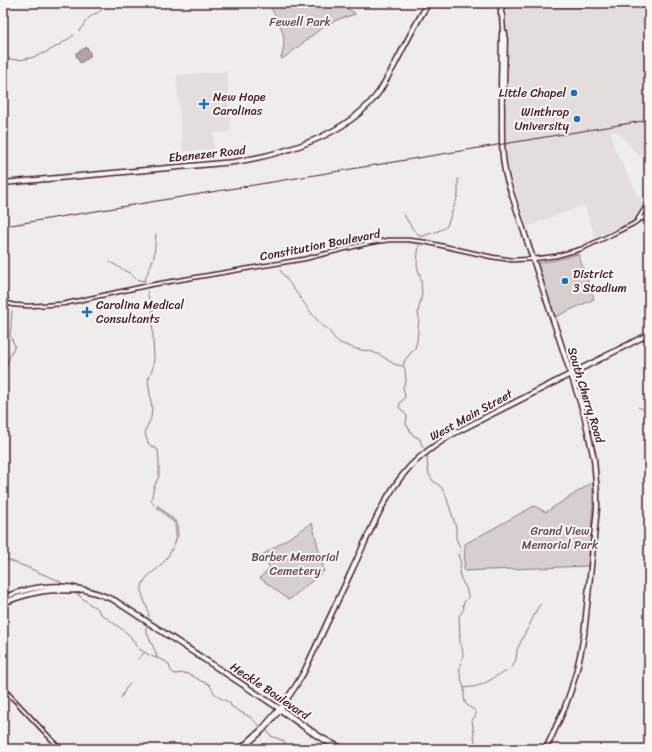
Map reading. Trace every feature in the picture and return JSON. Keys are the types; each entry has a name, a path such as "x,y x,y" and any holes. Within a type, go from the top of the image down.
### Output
{"highway":[{"name":"West Main Street","path":"241,749 262,730 280,709"},
{"name":"Heckle Boulevard","path":"280,709 317,736 343,749"}],"main road":[{"path":"427,3 489,4 493,6 503,4 649,5"},
{"name":"Ebenezer Road","path":"3,183 234,162 273,154 309,142 348,122 369,105 380,91 427,3"},
{"name":"South Cherry Road","path":"503,4 501,14 503,31 501,86 503,89 502,144 504,166 507,180 584,414 592,448 596,481 596,508 584,635 581,652 565,707 546,749"},
{"name":"West Main Street","path":"280,709 304,672 384,505 406,471 425,453 451,435 649,334"},
{"path":"3,598 24,590 38,587 73,587 82,590"},
{"path":"3,603 24,595 38,592 82,590"},
{"name":"Heckle Boulevard","path":"82,590 114,600 280,709"}],"street":[{"path":"637,222 642,215 646,204 649,202"},
{"name":"Constitution Boulevard","path":"3,302 14,305 29,306 63,304 150,285 304,259 370,243 389,240 418,241 484,256 512,260 556,256 573,252 637,222 649,212 645,208"},
{"path":"637,222 649,216"},
{"path":"3,688 60,749"}],"shaded area":[{"name":"Winthrop University","path":"506,3 649,3 649,147 646,147 646,151 639,156 618,132 612,132 613,145 643,205 641,213 631,223 596,238 584,205 527,227 507,164"},
{"path":"87,47 90,57 80,63 76,53"},
{"name":"New Hope Carolinas","path":"227,71 231,132 213,133 214,149 183,152 176,75"}],"green space":[{"name":"Fewell Park","path":"268,3 336,3 355,14 337,20 324,27 282,59 284,42 282,29"},
{"name":"District 3 Stadium","path":"578,254 594,299 555,317 537,263"},
{"name":"Grand View Memorial Park","path":"593,482 593,506 588,566 464,571 465,544 534,506 546,512"},
{"name":"Barber Memorial Cemetery","path":"312,523 324,571 289,600 260,578 270,567 261,556"}],"waterway":[{"path":"79,31 92,15 100,11 103,7 103,3"},
{"path":"3,57 21,60 31,58 50,50 74,35"},
{"path":"421,237 441,230 447,226 458,195 458,179"},
{"path":"403,213 412,228 421,237"},
{"path":"144,282 154,257 156,234"},
{"path":"419,245 417,265 421,280 422,294 418,312 419,318 417,341 415,348 405,360 403,366 405,369 406,381 403,387 405,397 400,403 399,407 407,416 406,424 413,435 420,439 424,448"},
{"path":"275,252 276,258"},
{"path":"110,262 136,279 144,281"},
{"path":"280,270 312,314 340,343 356,349 373,352 394,364 402,366"},
{"path":"3,285 9,299"},
{"path":"147,291 153,309 154,359 153,367 148,380 152,408 151,418 145,431 148,443 158,450 159,476 154,487 151,500 154,505"},
{"path":"3,378 10,355 15,346 10,336 12,311"},
{"path":"638,407 645,410 649,415"},
{"path":"428,456 429,474 433,481 439,485 445,493 456,527 456,538 461,550 458,555 461,563 459,572 468,597 463,604 464,609 459,616 460,640 463,654 460,672 464,688 465,702 476,713 472,720 476,749"},
{"path":"158,507 176,523 177,536"},
{"path":"149,617 148,609 142,594 143,583 147,577 165,560 173,548 177,536"},
{"path":"3,558 61,582"},
{"path":"68,592 77,594 97,608 100,613 127,633 139,649 151,656 165,661 169,665 171,671 175,674 184,673 191,675 209,684 215,694 230,703 231,706 237,710 250,717 260,726"},
{"path":"511,669 516,660 517,650 538,607 541,604"},
{"path":"146,627 146,631 157,658"},
{"path":"138,659 144,653"},
{"path":"464,688 484,684 499,674 506,672"},
{"path":"121,698 126,688 130,684"},
{"path":"267,731 271,736 284,741 288,749"}],"railway":[{"path":"11,225 649,120"}],"place":[{"name":"Little Chapel","path":"574,93"},
{"name":"New Hope Carolinas","path":"204,104"},
{"name":"Winthrop University","path":"577,119"},
{"name":"District 3 Stadium","path":"565,281"},
{"name":"Carolina Medical Consultants","path":"87,312"}]}
